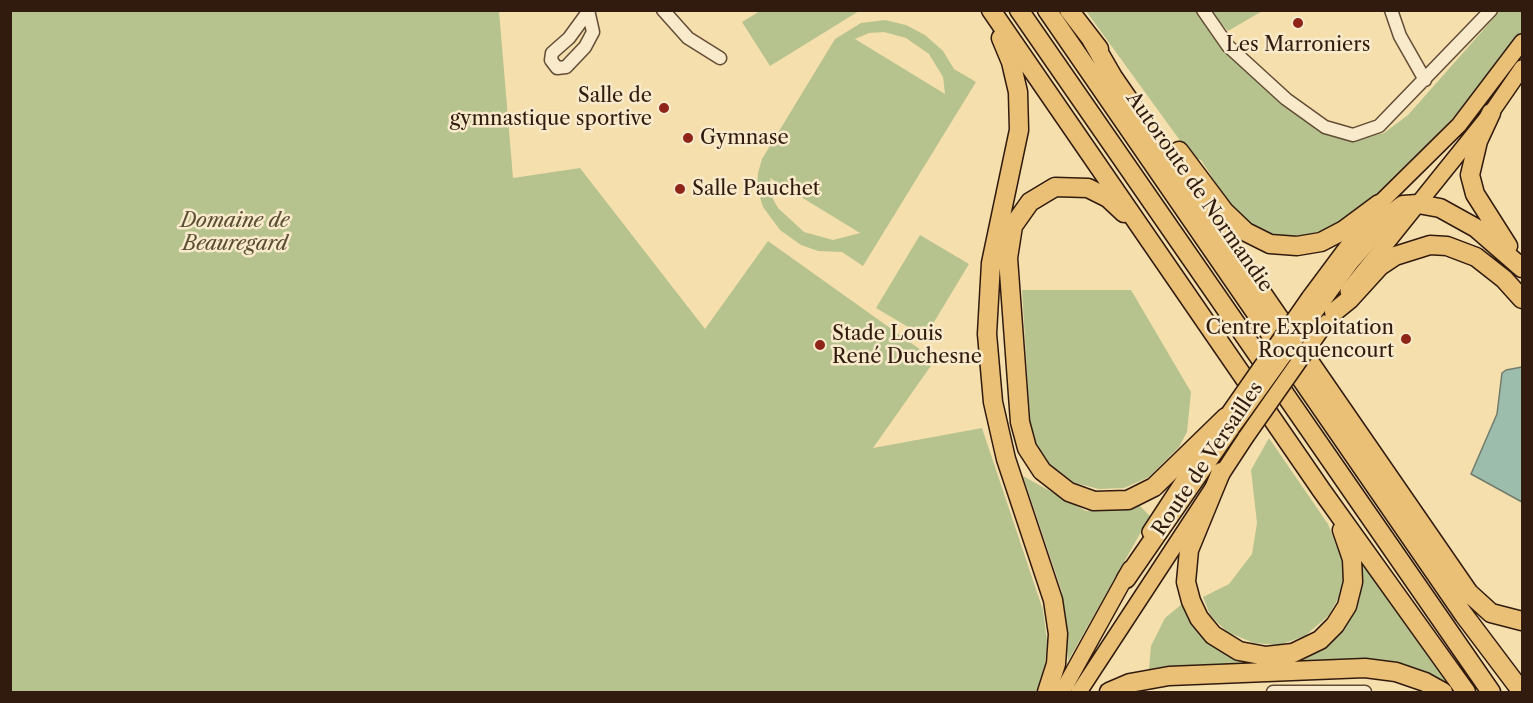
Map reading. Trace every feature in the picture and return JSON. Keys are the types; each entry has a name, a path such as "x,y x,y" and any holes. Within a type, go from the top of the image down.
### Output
{"highway":[{"path":"985,10 1011,62 1018,92 1019,130 991,263 987,334 993,402 1006,459 1053,600 1058,634 1056,664 1047,693"},
{"path":"991,10 1322,491 1466,693"},
{"path":"1019,10 1491,693"},
{"name":"Autoroute de Normandie","path":"1047,10 1464,615 1522,692"},
{"path":"1069,10 1224,211 1246,232 1270,244 1297,246 1321,242 1344,230 1379,204"},
{"path":"1091,39 1120,87 1469,593 1491,613 1522,621"},
{"path":"1491,112 1478,141 1470,175 1475,194 1520,266"},
{"path":"1156,248 1108,198 1088,189 1055,188 1030,202 1013,226 1008,258 1020,422 1027,448 1042,471 1069,492 1094,501 1128,500 1154,487 1230,417 1321,311 1350,261 1392,213 1403,205 1418,204 1440,208 1476,228 1520,266"},
{"path":"1321,311 1405,250 1430,245 1447,246 1476,257 1504,279 1522,299"},
{"path":"1126,579 1230,417"},
{"path":"1221,472 1189,550 1186,572 1188,592 1194,611 1206,627 1228,646 1249,654 1276,656 1303,650 1328,633 1347,606 1353,582 1352,559 1342,529 1322,491"},
{"path":"1109,693 1130,683 1169,676 1365,668 1396,672 1425,682 1443,693"}],"main road":[{"name":"Route de Versailles","path":"1078,693 1246,436 1321,311 1379,204 1459,125 1522,42"},
{"path":"1418,204 1491,112 1522,68"},
{"path":"1062,693 1126,579"}],"street":[{"path":"663,10 688,38 720,58"},
{"path":"1203,10 1228,46 1251,69 1325,127 1353,135 1371,131 1391,115 1491,10"},
{"path":"1390,10 1400,36 1425,80"},
{"path":"1273,693 1365,693"}],"green space":[{"path":"1264,10 1228,31 1209,11"},
{"name":"Domaine de Beauregard","path":"10,11 499,11 513,178 580,168 705,329 768,241 935,360 873,448 982,428 1043,610 1047,641 1045,665 1036,692 11,692"},
{"path":"760,11 859,11 770,66 742,22"},
{"path":"1086,11 1196,11 1212,32 1262,85 1324,127 1360,138 1384,133 1408,115 1500,11 1522,11 1522,35 1476,93 1403,172 1341,225 1294,239 1258,230 1234,211 1201,160 1192,157"},
{"path":"885,20 906,25 925,35 943,51 954,69 976,82 863,266 842,252 818,251 801,245 780,230 763,207 757,188 762,159 835,39 861,23","holes":["884,32 906,38 929,54 943,77 945,94 855,39 869,33","770,178 860,233 833,240 804,232 778,208 773,199"]},
{"path":"920,235 969,264 925,337 876,308"},
{"path":"1022,290 1131,290 1191,392 1187,432 1179,447 1149,477 1124,488 1099,489 1075,483 1049,464 1036,443 1030,420"},
{"path":"1269,438 1328,524 1344,566 1342,592 1328,616 1305,636 1279,645 1254,643 1227,632 1210,615 1203,597 1229,584 1252,554 1257,523 1251,470"},
{"path":"1023,476 1086,511 1139,505 1150,516 1068,661 1062,592"},
{"path":"1361,558 1457,692 1430,676 1399,663 1366,660 1292,662 1315,653 1342,629 1360,599"},
{"path":"1182,604 1193,626 1214,647 1245,662 1256,664 1149,669 1151,646 1165,618"}],"shaded area":[{"path":"1522,367 1522,502 1471,474 1497,414 1502,373"}],"place":[{"name":"Les Marroniers","path":"1298,23"},
{"name":"Salle de gymnastique sportive","path":"664,108"},
{"name":"Gymnase","path":"688,138"},
{"name":"Salle Pauchet","path":"680,189"},
{"name":"Centre Exploitation Rocquencourt","path":"1406,339"},
{"name":"Stade Louis René Duchesne","path":"820,345"}]}
